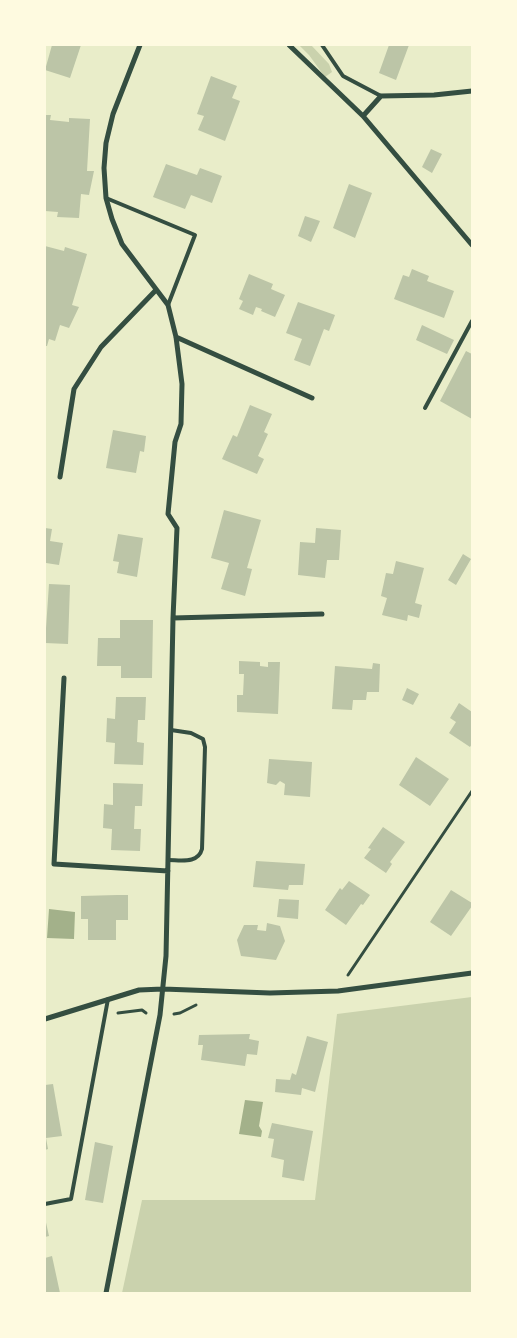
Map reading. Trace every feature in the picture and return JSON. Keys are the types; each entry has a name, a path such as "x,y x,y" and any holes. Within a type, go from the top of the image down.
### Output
{"street":[{"path":"106,1293 160,1015 166,956 173,618 177,528 168,514 175,442 181,424 182,384 176,337 168,305 122,244 106,198 104,168 106,143 113,114 140,45"},
{"path":"289,45 363,116 472,245"},
{"path":"363,116 382,96 434,95 472,91"},
{"path":"60,477 74,389 101,347 156,290"},
{"path":"176,337 312,398"},
{"path":"173,618 322,614"},
{"path":"64,678 54,864 168,870"},
{"path":"45,1019 139,990 163,989 260,993 338,991 472,973"}],"lane":[{"path":"322,45 343,76 382,96"},
{"path":"106,198 195,235 168,305"},
{"path":"425,408 472,321"},
{"path":"168,860 195,859 200,855 202,849 205,747 203,739 198,735 171,730"},
{"path":"45,1204 71,1200 108,999"}],"path":[{"path":"338,991 472,791"}],"shaded area":[{"path":"299,45 311,45 329,64 332,72 325,77"},
{"path":"49,909 75,912 74,939 47,938"},
{"path":"472,997 472,1293 122,1293 142,1200 315,1200 337,1014"},
{"path":"245,1100 263,1102 259,1126 262,1131 261,1137 239,1134"}],"building":[{"path":"52,45 81,45 70,78 45,70"},
{"path":"389,45 409,45 396,80 379,73"},
{"path":"211,76 237,86 232,98 240,101 225,141 198,130 204,116 197,114"},
{"path":"45,115 51,115 50,120 69,122 69,118 90,119 87,171 94,171 89,195 81,194 79,218 57,217 58,212 45,211"},
{"path":"431,149 442,154 432,173 422,167"},
{"path":"166,164 197,175 200,168 222,176 212,203 191,195 185,209 153,197"},
{"path":"349,184 372,193 355,238 333,228"},
{"path":"305,216 320,221 311,242 298,236"},
{"path":"45,246 64,251 65,247 87,254 72,305 79,307 69,328 60,325 55,341 49,339 47,346 45,346"},
{"path":"412,269 429,276 427,281 454,291 444,318 394,299 403,275 409,277"},
{"path":"249,274 273,284 271,289 285,295 275,317 256,307 253,315 239,309 243,301 239,299"},
{"path":"298,302 335,315 329,331 324,329 310,366 294,360 302,339 286,333"},
{"path":"422,325 454,340 447,354 416,340"},
{"path":"466,351 472,354 472,419 440,401"},
{"path":"250,405 272,414 264,432 268,434 258,456 264,459 257,474 222,459 233,435 237,437"},
{"path":"113,430 146,436 144,452 140,451 136,473 106,468"},
{"path":"224,510 261,520 247,568 252,569 245,596 221,589 229,563 211,558"},
{"path":"45,528 52,529 50,541 63,543 59,565 46,563"},
{"path":"316,528 341,530 339,560 327,560 325,578 298,575 300,542 315,543"},
{"path":"118,534 143,538 137,577 117,573 119,562 113,561"},
{"path":"463,554 471,559 456,585 448,580"},
{"path":"396,561 424,568 415,603 422,605 419,618 408,615 407,621 382,615 387,598 381,596 386,573 393,574"},
{"path":"49,584 70,585 68,644 45,643"},
{"path":"120,620 153,620 152,678 121,678 121,666 97,666 98,638 120,638"},
{"path":"239,661 260,662 260,666 268,667 268,662 280,662 278,714 237,712 237,695 243,695 244,674 239,674"},
{"path":"373,663 380,664 379,692 367,692 366,700 353,700 352,710 332,709 335,666 372,669"},
{"path":"407,688 419,694 413,705 402,700"},
{"path":"116,697 146,697 145,720 138,720 137,742 144,743 143,765 114,764 115,743 106,742 107,718 115,719"},
{"path":"459,703 472,712 472,744 470,747 449,733 456,722 450,718"},
{"path":"416,757 449,779 430,806 399,785"},
{"path":"269,759 312,762 310,797 284,795 285,784 280,781 276,785 267,783"},
{"path":"113,783 143,784 142,806 135,806 134,829 141,829 140,851 111,850 112,829 103,828 104,804 113,805"},
{"path":"383,827 405,842 390,862 392,864 386,873 364,858 371,849 368,848"},
{"path":"256,861 305,864 303,885 289,885 288,890 253,887"},
{"path":"349,881 370,895 346,925 325,910 340,888 342,890"},
{"path":"451,890 472,903 472,906 451,936 430,922"},
{"path":"128,895 128,920 116,920 116,940 88,940 88,919 81,919 81,896"},
{"path":"279,899 299,900 298,919 277,917"},
{"path":"267,923 280,926 285,941 276,960 241,956 237,940 244,925 258,925 257,930 266,931"},
{"path":"250,1034 249,1039 259,1041 257,1055 247,1054 245,1066 201,1060 203,1045 198,1045 199,1035"},
{"path":"307,1036 328,1042 315,1092 302,1088 301,1095 275,1092 276,1079 290,1080 292,1073 296,1075"},
{"path":"53,1084 62,1136 46,1138 48,1149 45,1150 45,1085"},
{"path":"272,1123 313,1131 304,1181 282,1177 284,1160 271,1157 274,1139 268,1138"},
{"path":"95,1142 113,1146 103,1203 85,1200"},
{"path":"45,1218 49,1236 45,1237"},
{"path":"52,1256 60,1293 45,1293 45,1258"}]}
